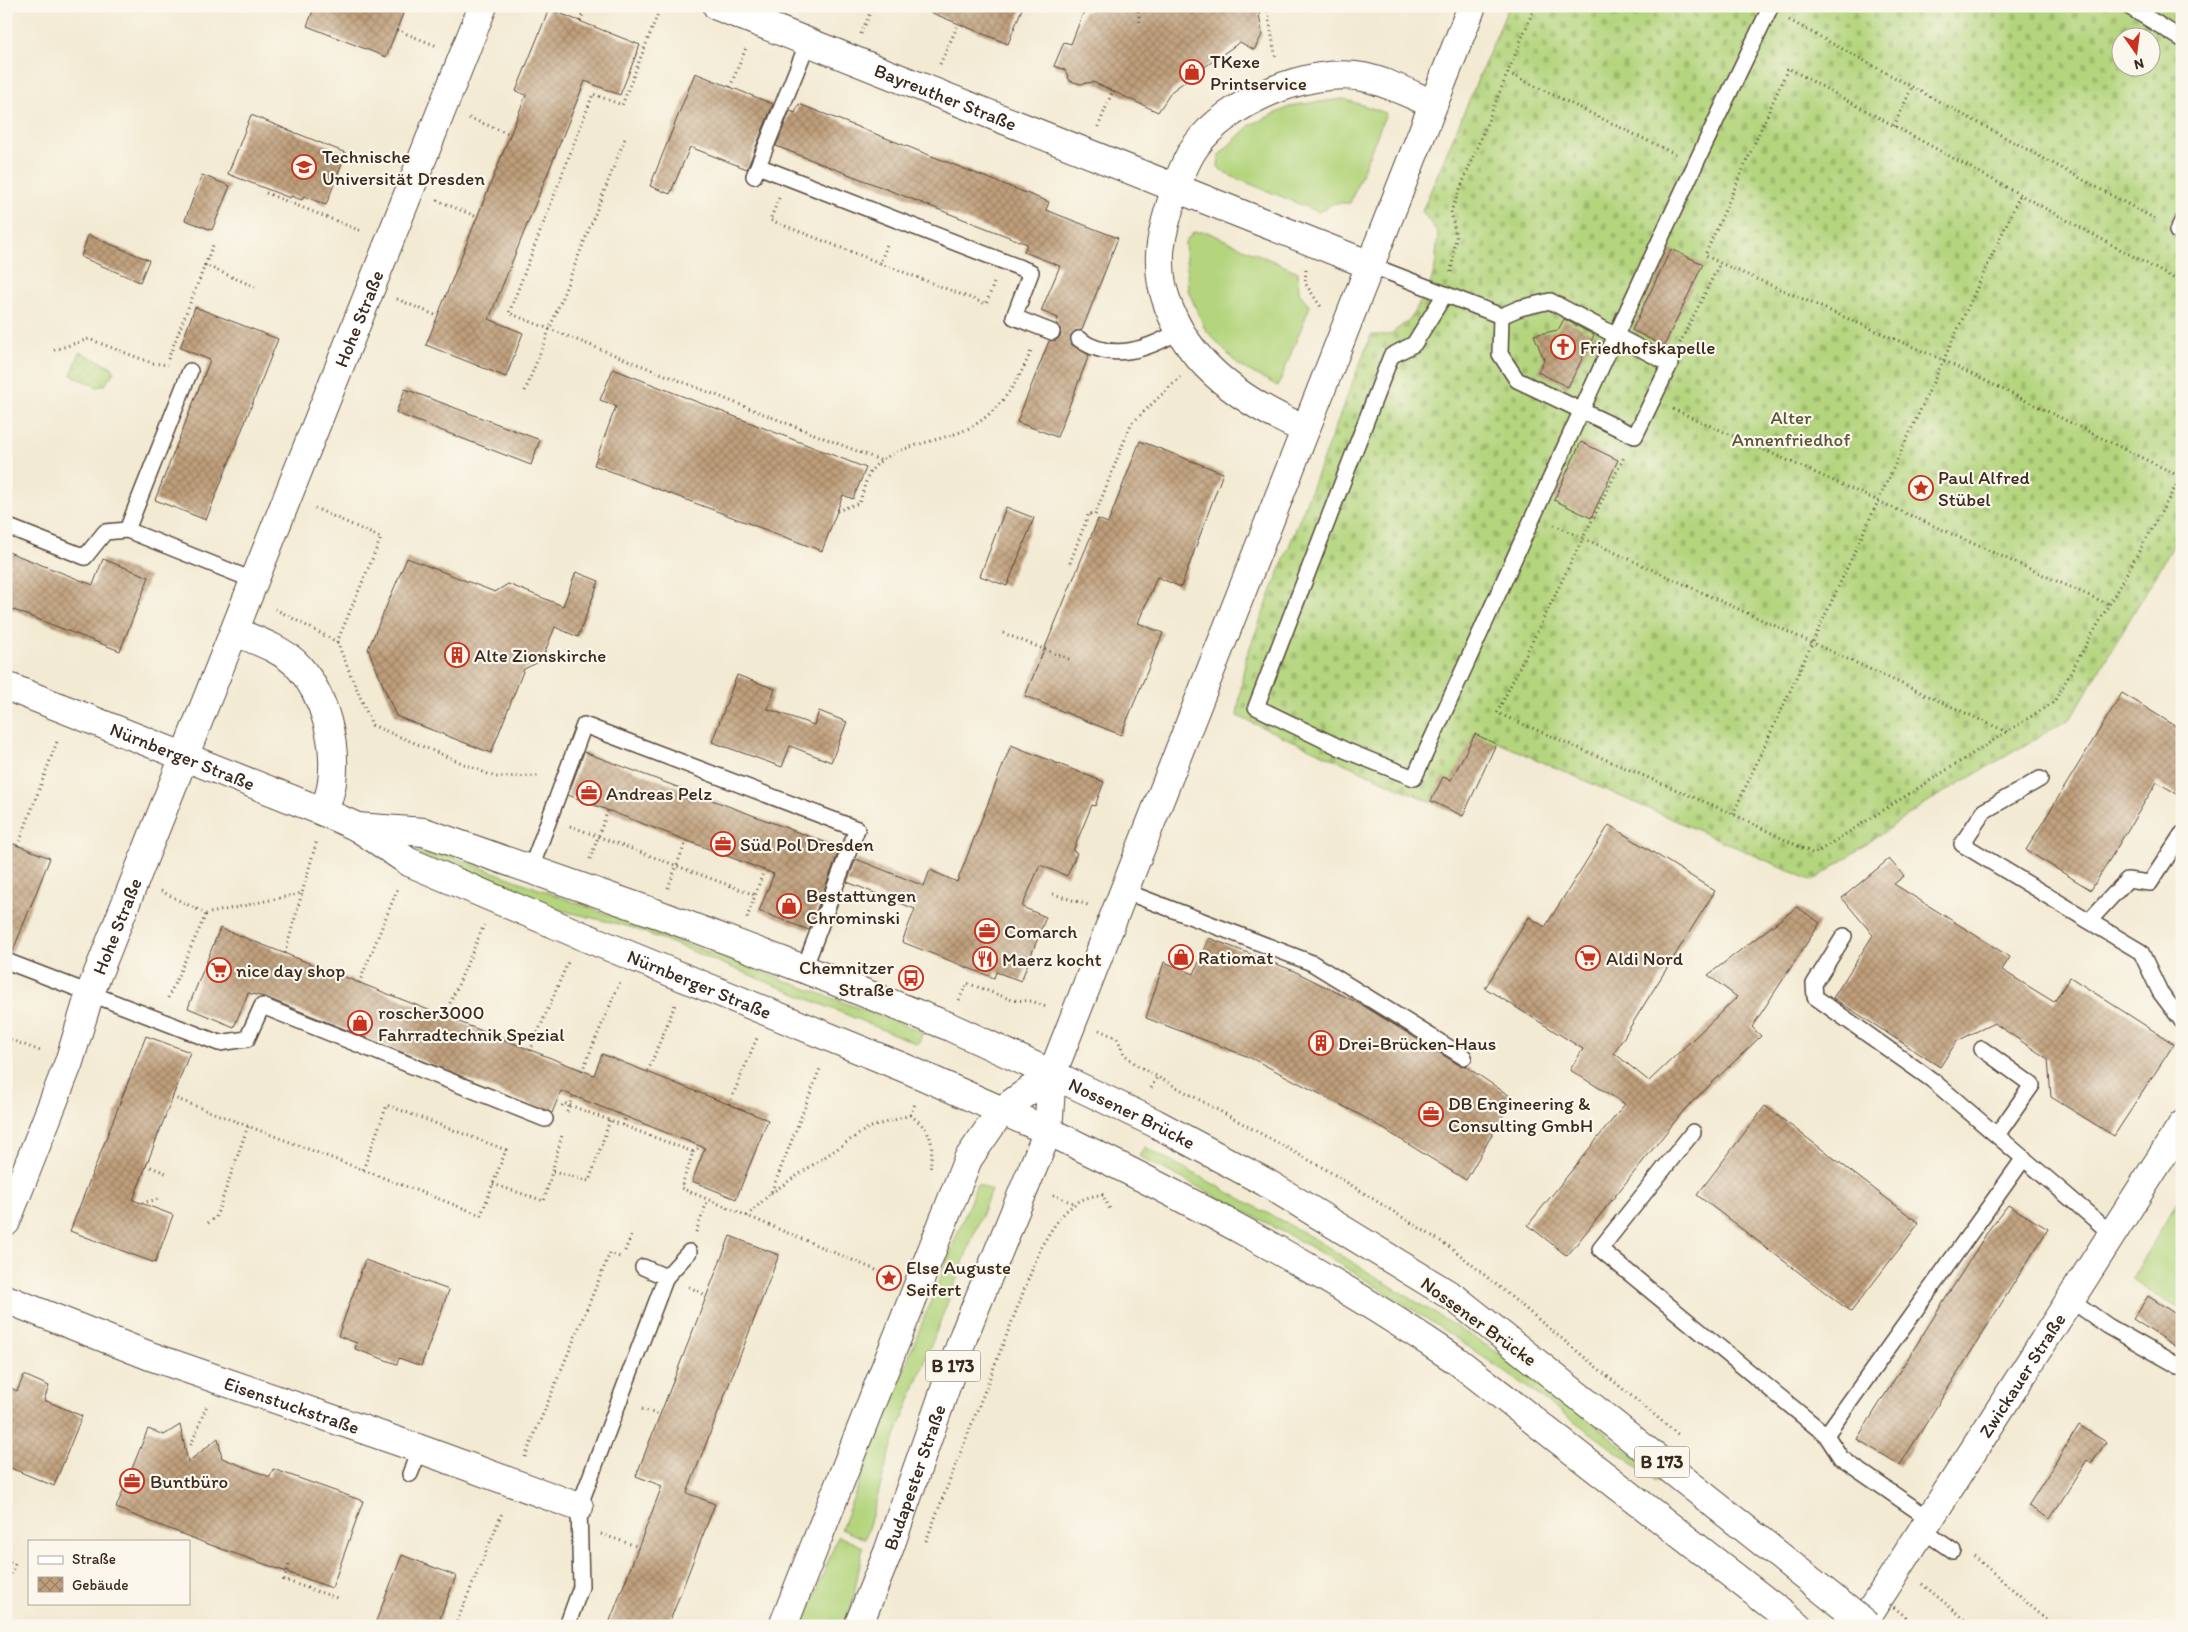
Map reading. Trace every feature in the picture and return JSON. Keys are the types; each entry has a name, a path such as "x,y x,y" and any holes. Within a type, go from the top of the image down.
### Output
{"street":[{"name":"Hohe Straße","path":"6,1222 69,1062 90,993 186,756 483,6"},
{"name":"Bayreuther Straße","path":"717,6 1370,265"},
{"name":"Budapester Straße","path":"862,1624 964,1335 1048,1131 1052,1074 1472,6"},
{"path":"1305,429 1274,416 1245,398 1218,377 1200,358 1181,330 1166,299 1159,260 1176,188 1195,147 1219,122 1249,101 1283,87 1323,75 1362,77 1397,87 1433,104"},
{"path":"235,632 266,644 298,666 316,694 326,720 333,752 332,783 324,812"},
{"name":"Nürnberger Straße","path":"6,686 324,812 357,827 409,862 1002,1110 1048,1131"},
{"name":"Nürnberger Straße","path":"357,827 424,832 579,888 658,914 948,1026 1052,1074"},
{"path":"783,1626 968,1159 1002,1110 1052,1074"},
{"name":"Nossener Brücke","path":"1052,1074 1155,1123 1265,1182 1456,1299 1868,1626"},
{"name":"Zwickauer Straße","path":"1861,1626 2182,1125"},
{"name":"B 173","path":"1048,1131 1168,1188 1271,1245 1401,1322 1456,1360 1798,1626"},
{"name":"Eisenstuckstraße","path":"6,1299 150,1356 420,1449 578,1507"}],"lane":[{"path":"2128,6 2182,39"},
{"path":"1444,294 1414,344 1392,356 1256,707 1347,751 1414,778 1534,517 1580,410 1770,8"},
{"path":"808,42 756,171 787,177 1031,272 1014,317 1046,330"},
{"path":"1370,265 1501,316 1520,308 1550,302 1670,364 1634,436 1517,380 1500,354 1501,316"},
{"path":"1078,339 1090,348 1114,352 1136,351 1160,342 1181,330"},
{"path":"127,530 190,371"},
{"path":"6,526 84,557 105,532 127,530 252,588"},
{"path":"530,870 584,724 857,829 804,969"},
{"path":"2040,779 1984,811 1962,844 2141,952 2160,992 2182,1021"},
{"path":"2089,921 2127,880 2150,882 2182,834"},
{"path":"1124,891 1312,962 1464,1057"},
{"path":"1844,936 1814,984 1815,997 1932,1080 2112,1235"},
{"path":"6,961 218,1043 247,1039 262,1006 545,1119"},
{"path":"1982,1049 2032,1085 1997,1135"},
{"path":"1692,1132 1600,1249 1826,1435 1841,1458 1925,1524 1953,1551"},
{"path":"1826,1435 2024,1158"},
{"path":"568,1626 581,1587 578,1507 666,1277 689,1252"},
{"path":"643,1267 666,1277"},
{"path":"2071,1300 2108,1326 2182,1368"},
{"path":"410,1474 420,1449"}],"path":[{"path":"580,21 586,6"},
{"path":"661,6 622,105 593,94 509,313 882,461"},
{"path":"1138,6 1140,26"},
{"path":"1267,6 1271,42 1283,87"},
{"path":"1444,294 1453,266 1456,237 1451,211 1535,6"},
{"path":"1770,8 1912,87 2180,229"},
{"path":"730,87 757,22"},
{"path":"928,90 958,25"},
{"path":"396,30 463,57"},
{"path":"1634,436 1497,713 1733,814 1814,854 2054,702 2181,476 1943,360 1705,255 1788,68 2182,283"},
{"path":"1508,73 1696,164"},
{"path":"1894,126 1912,87"},
{"path":"1087,153 1113,90"},
{"path":"443,108 510,134"},
{"path":"526,391 626,136"},
{"path":"787,177 770,220 880,263 986,304 1003,261"},
{"path":"410,190 477,216"},
{"path":"266,193 390,242"},
{"path":"1733,814 2020,195"},
{"path":"880,263 897,220"},
{"path":"1308,240 1305,282 1321,307 1348,320"},
{"path":"166,365 213,245"},
{"path":"1670,364 1720,263"},
{"path":"205,265 255,287"},
{"path":"371,289 438,316"},
{"path":"837,511 859,504 871,471 882,461 901,451 966,430 986,418 1008,394 1046,330"},
{"path":"54,350 89,339 152,363 190,371"},
{"path":"1070,563 1089,513 1095,515 1131,424 1200,358"},
{"path":"1652,400 2108,604"},
{"path":"289,496 381,538 336,642"},
{"path":"1534,517 2007,732"},
{"path":"252,588 336,642 372,725 495,777 555,776 563,778"},
{"path":"1003,632 1071,660"},
{"path":"18,846 68,710"},
{"path":"579,888 608,810"},
{"path":"286,953 324,812"},
{"path":"549,817 755,895"},
{"path":"658,914 686,840"},
{"path":"359,983 409,862"},
{"path":"739,944 764,870"},
{"path":"136,878 206,914 302,893"},
{"path":"1053,894 1066,898"},
{"path":"444,1017 496,898"},
{"path":"158,1020 206,914"},
{"path":"530,1051 580,935"},
{"path":"582,1071 631,956"},
{"path":"648,1071 686,979"},
{"path":"967,984 1012,1000 1032,1001"},
{"path":"729,1104 767,1012"},
{"path":"6,1038 69,1062"},
{"path":"1116,1038 1124,1054 1138,1066 1327,1170 1453,1249 1687,1442"},
{"path":"771,1193 831,1039"},
{"path":"569,1105 573,1095"},
{"path":"172,1097 363,1170 481,1215 506,1150 387,1105 363,1170"},
{"path":"561,1110 564,1103 693,1152"},
{"path":"622,1125 626,1116"},
{"path":"747,1216 771,1193 868,1128 910,1116 922,1124 933,1144"},
{"path":"553,1172 589,1181 610,1120"},
{"path":"208,1223 216,1217 248,1126"},
{"path":"700,1146 693,1152 681,1188 890,1276"},
{"path":"493,1184 544,1201 557,1154"},
{"path":"146,1165 168,1174"},
{"path":"1102,1195 1110,1211"},
{"path":"142,1203 158,1199"},
{"path":"689,1252 708,1199"},
{"path":"924,1546 1041,1247 1056,1223 1073,1203"},
{"path":"622,1258 632,1233"},
{"path":"455,1626 610,1253 643,1267"},
{"path":"686,1286 706,1295"},
{"path":"190,1445 218,1379"},
{"path":"642,1408 660,1415"},
{"path":"623,1541 639,1546"},
{"path":"1972,1554 2055,1626"},
{"path":"6,1560 15,1564 6,1585"},
{"path":"288,1565 284,1580 336,1598"},
{"path":"1899,1565 1973,1626"},
{"path":"1886,1601 1917,1626"},
{"path":"6,1624 12,1626"}],"green space":[{"name":"Alter Annenfriedhof","path":"1509,6 2173,6 2182,11 2182,531 2071,718 1924,804 1813,881 1497,742 1463,816 1237,716 1245,660 1371,335 1389,335 1409,320 1429,288 1435,268 1438,233 1422,211"},
{"path":"1344,99 1386,113 1350,203 1334,203 1319,212 1226,174 1218,167 1219,155 1250,125 1294,105"},
{"path":"1194,232 1207,232 1298,272 1299,293 1310,306 1278,386 1238,365 1205,329 1188,290 1185,242"},
{"path":"80,352 112,367 114,372 105,385 97,387 71,375"},
{"path":"421,845 923,1032 918,1044 630,927 560,910 417,854"},
{"path":"1145,1147 1315,1239 1537,1377 1659,1477 1661,1481 1656,1481 1572,1419 1399,1301 1288,1234 1139,1156"},
{"path":"977,1184 991,1190 891,1449 865,1539 841,1529"},
{"path":"2182,1195 2182,1302 2178,1308 2132,1279"},
{"path":"838,1536 863,1547 852,1605 844,1626 803,1626"}],"building":[{"path":"315,6 406,6 386,57 307,26"},
{"path":"915,6 1023,6 1008,44"},
{"path":"1091,6 1258,6 1262,35 1254,50 1240,42 1199,71 1172,91 1158,112 1093,82 1081,84 1070,81 1065,70 1054,66 1064,42 1071,44 1084,11 1088,12"},
{"path":"549,9 640,45 620,95 585,81 489,319 523,333 506,377 426,345 526,95 516,91"},
{"path":"695,73 773,104 747,169 690,147 670,194 650,186"},
{"path":"799,104 1049,202 1046,210 1118,238 1082,330 1075,331 1071,335 1071,344 1089,355 1057,437 1017,422 1049,341 1057,340 1061,335 1060,327 1056,323 1058,318 1041,311 1060,266 1024,252 1027,244 776,146 790,111 795,113"},
{"path":"251,115 346,153 326,205 304,196 302,200 291,196 290,198 228,174"},
{"path":"202,175 230,186 212,230 185,220"},
{"path":"88,235 149,260 140,282 81,257"},
{"path":"1671,249 1703,264 1664,346 1632,330"},
{"path":"195,307 278,339 206,520 155,500 210,360 180,348"},
{"name":"Friedhofskapelle","path":"1564,319 1594,335 1568,387 1538,372 1544,360 1534,335 1558,330"},
{"path":"613,369 866,468 853,499 843,495 822,551 594,465 616,406 600,400"},
{"path":"405,389 540,440 531,465 396,413"},
{"path":"1140,441 1223,473 1181,587 1157,577 1138,623 1163,633 1121,735 1025,696 1098,519 1108,523"},
{"path":"1581,442 1618,460 1591,518 1554,500"},
{"path":"1006,507 1034,518 1007,586 980,576"},
{"path":"6,551 93,585 103,559 149,577 120,651 6,607"},
{"name":"Alte Zionskirche","path":"407,558 495,592 508,584 563,606 576,572 599,581 578,637 555,627 541,661 524,669 491,753 396,716 368,649"},
{"path":"737,675 775,689 768,709 814,725 819,711 847,722 831,762 790,746 782,767 712,742"},
{"path":"2122,693 2182,730 2182,797 2157,782 2091,890 2026,850"},
{"path":"1475,734 1496,744 1463,816 1431,801 1443,777 1451,780"},
{"path":"1011,745 1104,782 1095,806 1092,805 1073,851 1077,853 1067,876 1040,865 1022,907 1046,917 1021,981 996,972 994,978 902,942 915,909 847,882 856,859 924,886 930,870 957,882"},
{"path":"584,752 840,848 809,930 759,911 774,874 568,795"},
{"path":"1609,825 1715,891 1614,1053 1649,1081 1737,997 1708,975 1797,907 1820,923 1752,1027 1761,1036 1685,1109 1567,1256 1528,1225 1625,1104 1570,1070 1583,1049 1485,988 1529,917 1545,927"},
{"path":"6,841 50,858 12,953 6,952"},
{"path":"1889,859 1904,876 1894,884 2010,957 2002,970 2054,1002 2070,977 2174,1044 2114,1136 2051,1097 2048,1059 1994,1023 1957,1041 1940,1067 1833,998 1873,935 1842,898"},
{"path":"220,928 594,1075 602,1054 768,1120 736,1199 692,1181 705,1148 561,1091 552,1113 265,997 248,993 234,1027 188,1008"},
{"name":"Drei-Brücken-Haus","path":"1209,938 1292,970 1362,1005 1459,1065 1465,1066 1513,1098 1466,1180 1366,1118 1249,1057 1146,1018 1164,962 1194,974"},
{"path":"146,1036 190,1052 133,1200 173,1215 155,1263 70,1231"},
{"path":"1765,1106 1919,1223 1851,1312 1697,1195"},
{"path":"2008,1205 2048,1229 1900,1465 1857,1439 1990,1228"},
{"path":"730,1236 779,1255 687,1493 715,1504 668,1626 608,1626 662,1486 636,1476"},
{"path":"365,1260 449,1290 421,1366 399,1358 397,1364 355,1349 357,1343 338,1336"},
{"path":"2148,1296 2182,1318 2182,1351 2133,1319"},
{"path":"24,1375 49,1386 44,1400 82,1416 54,1486 6,1466 6,1386 17,1391"},
{"path":"180,1425 188,1462 218,1438 222,1458 270,1477 273,1469 363,1501 332,1588 205,1543 116,1508 148,1429 164,1435"},
{"path":"2079,1425 2106,1442 2092,1463 2087,1460 2050,1519 2028,1506"},
{"path":"402,1555 456,1576 437,1626 374,1626"}],"place":[{"name":"TKexe Printservice","path":"1192,72"},
{"name":"Technische Universität Dresden","path":"304,167"},
{"name":"Friedhofskapelle","path":"1563,347"},
{"name":"Paul Alfred Stübel","path":"1921,488"},
{"name":"Alte Zionskirche","path":"457,655"},
{"name":"Andreas Pelz","path":"589,793"},
{"name":"Süd Pol Dresden","path":"723,844"},
{"name":"Bestattungen Chrominski","path":"789,906"},
{"name":"Comarch","path":"987,931"},
{"name":"Ratiomat","path":"1181,957"},
{"name":"Aldi Nord","path":"1588,958"},
{"name":"Maerz kocht","path":"985,959"},
{"name":"nice day shop","path":"219,970"},
{"name":"Chemnitzer Straße","path":"911,978"},
{"name":"roscher3000 Fahrradtechnik Spezial","path":"360,1023"},
{"name":"Drei-Brücken-Haus","path":"1321,1043"},
{"name":"DB Engineering & Consulting GmbH","path":"1431,1114"},
{"name":"Else Auguste Seifert","path":"889,1278"},
{"name":"Buntbüro","path":"132,1481"}]}
